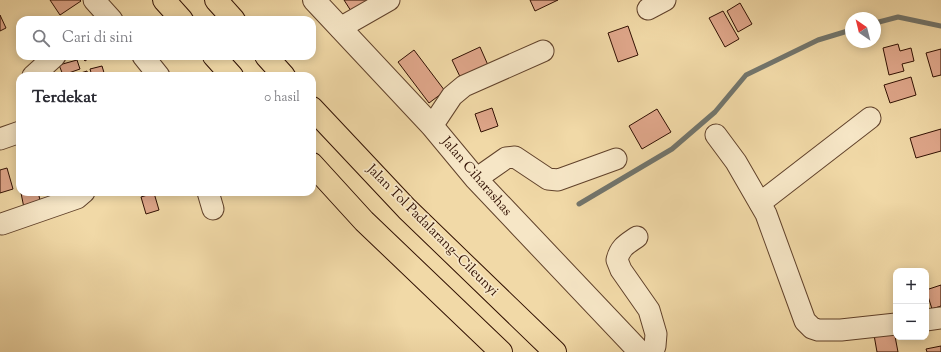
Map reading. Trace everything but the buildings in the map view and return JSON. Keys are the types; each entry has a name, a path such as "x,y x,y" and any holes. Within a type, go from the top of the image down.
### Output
{"highway":[{"path":"164,0 178,16"},
{"path":"216,0 230,16"},
{"path":"218,60 228,72"},
{"path":"270,60 280,72"},
{"name":"Jalan Tol Padalarang–Cileunyi","path":"316,112 407,209 555,352"},
{"path":"316,168 364,221 501,352"}],"street":[{"name":"Jalan Ciharashas","path":"314,0 432,126 476,179 640,352"},
{"path":"340,28 389,0"},
{"path":"432,126 452,96 464,86 543,51"},
{"path":"37,72 51,60"},
{"path":"146,60 156,72"},
{"path":"760,203 870,118"},
{"path":"0,138 16,133"},
{"path":"716,135 736,162 766,214 805,321 812,328 818,330 841,330 893,324"},
{"path":"476,179 506,158 515,157 548,179 558,180 616,159"},
{"path":"2,224 79,196"},
{"path":"637,237 625,245 619,252 616,260 621,270 649,310 656,334 653,352"},
{"path":"929,320 941,318"}],"waterway":[{"path":"881,21 898,17 941,26"},
{"path":"579,204 672,149 715,112 746,75 818,40 845,32"}]}
